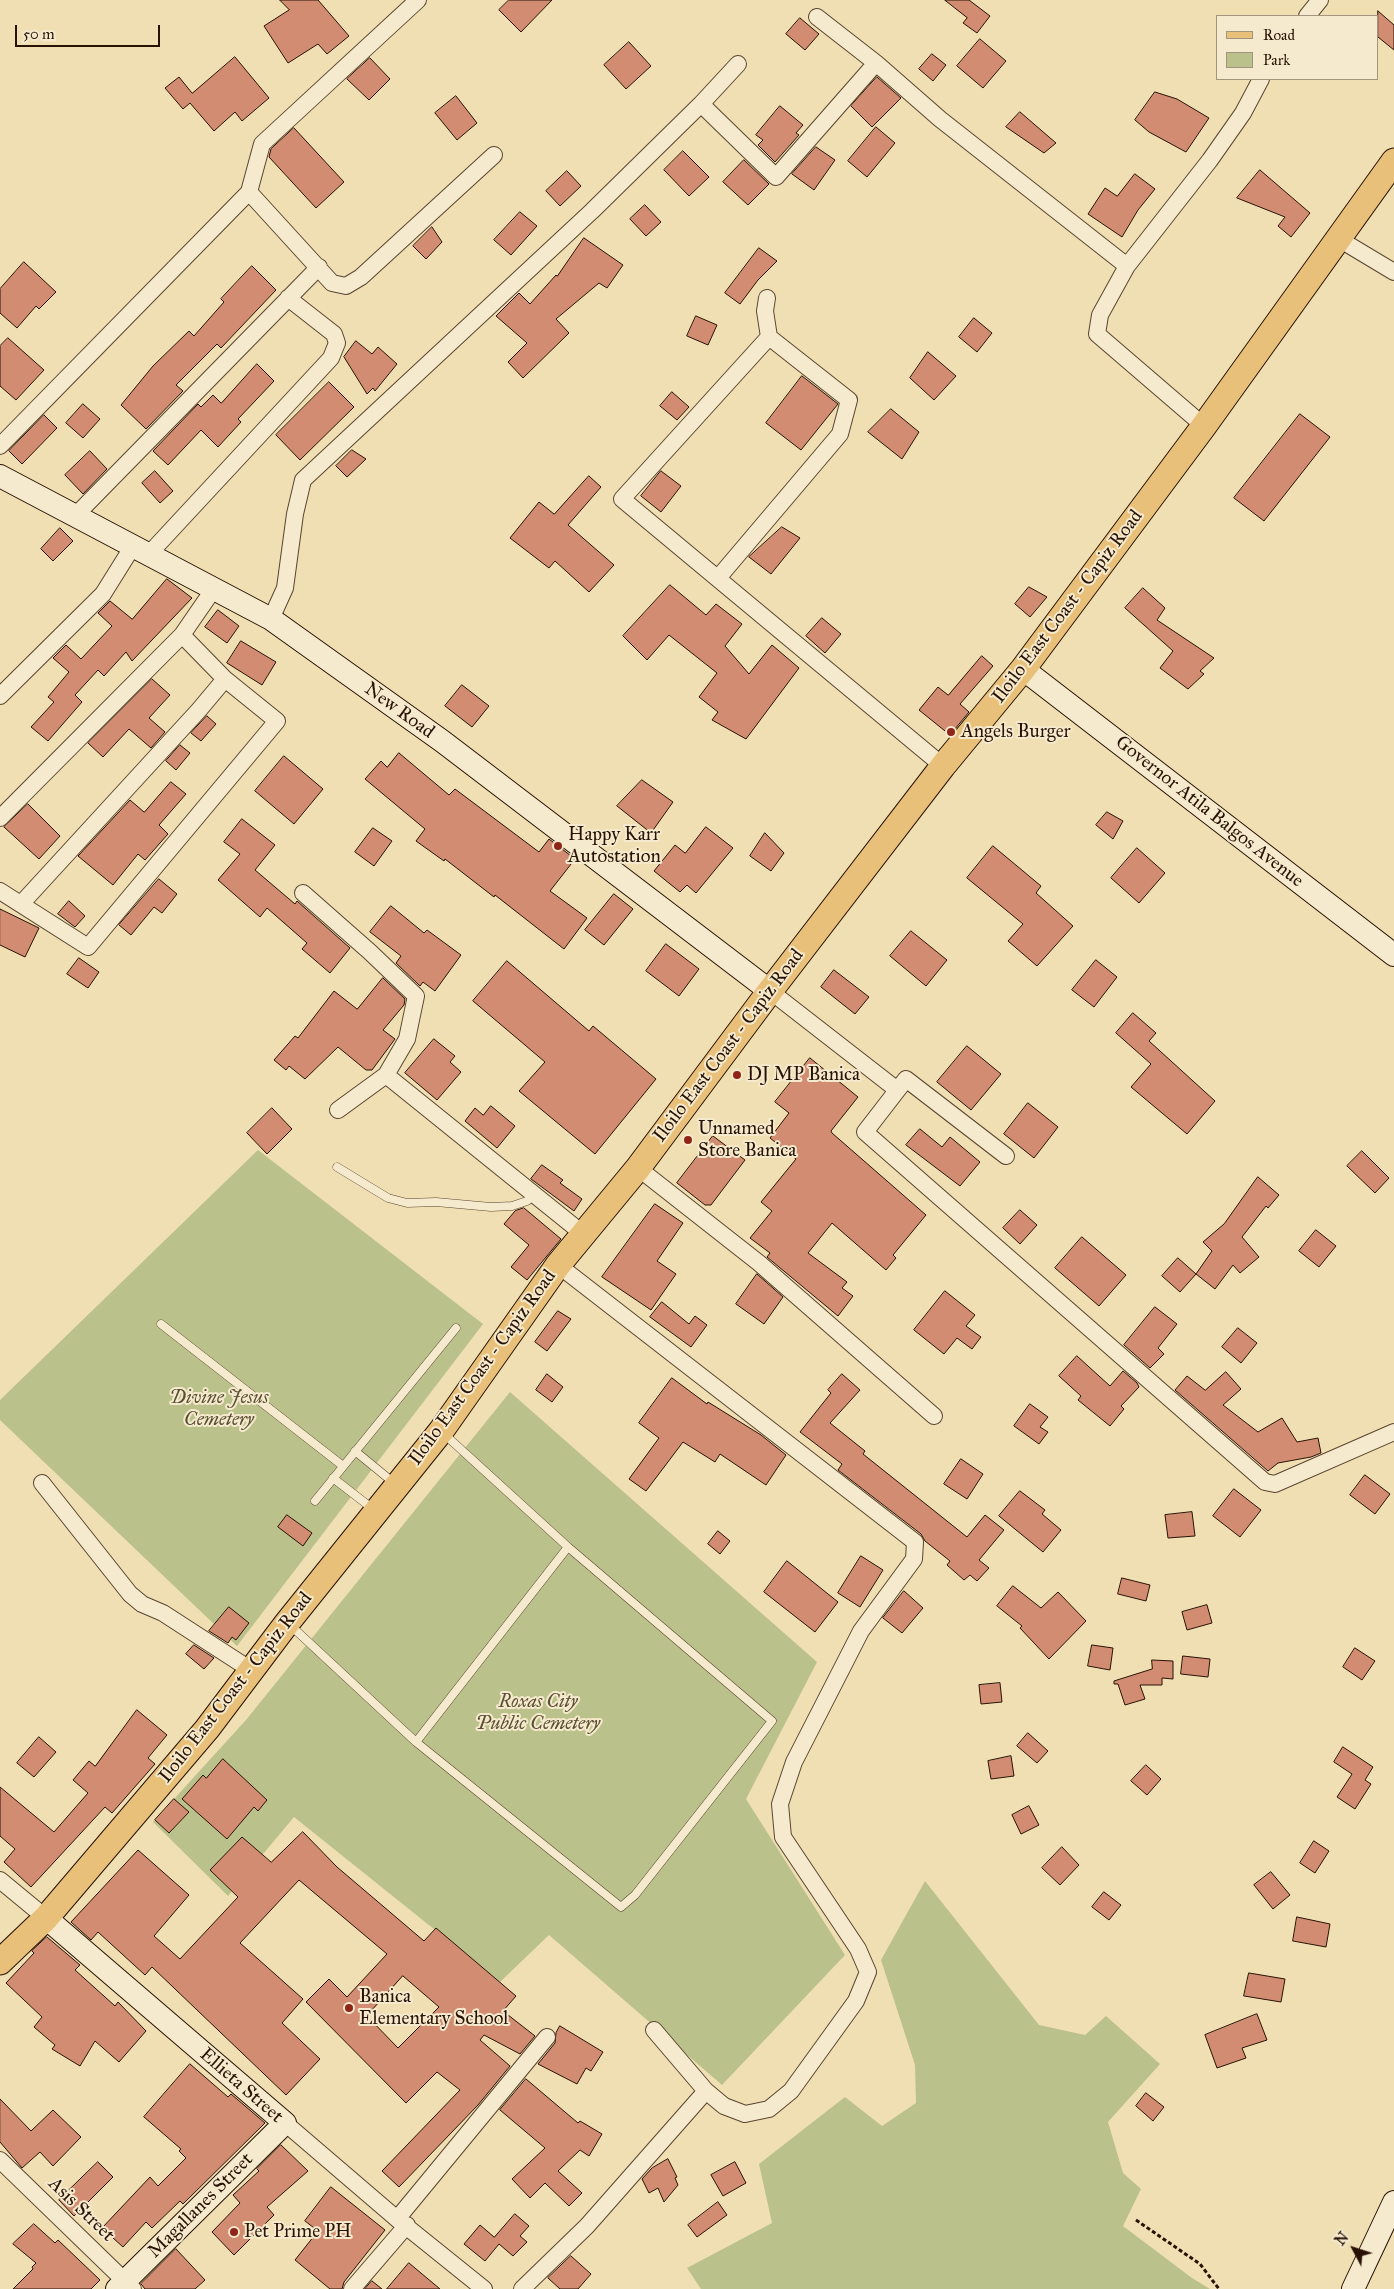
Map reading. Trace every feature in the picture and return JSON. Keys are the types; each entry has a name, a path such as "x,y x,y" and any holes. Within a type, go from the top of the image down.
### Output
{"main road":[{"name":"Iloilo East Coast - Capiz Road","path":"0,1962 46,1918 207,1729 287,1623 441,1431 582,1233 638,1168 770,991 943,766 1024,669 1204,426 1394,161"}],"street":[{"path":"0,446 249,192 262,144 418,0"},
{"path":"1308,15 1320,0"},
{"path":"817,17 876,63 940,119 1127,266"},
{"path":"701,104 776,177 876,63"},
{"path":"271,619 284,588 295,514 303,480 592,211 701,104 738,64"},
{"path":"1204,426 1097,334 1103,307 1127,266 1210,160 1243,113 1260,80"},
{"path":"249,192 320,267 332,283 346,286 361,277 494,155"},
{"path":"1339,239 1394,272"},
{"path":"76,515 320,267"},
{"path":"0,696 103,594 141,550 331,358 337,343 334,334 288,298"},
{"path":"718,578 840,434 849,400 769,338 765,311 767,298"},
{"path":"769,338 622,499 943,766"},
{"name":"New Road","path":"0,476 271,619 442,741 770,991"},
{"path":"0,818 182,636 213,590"},
{"path":"0,891 88,947 277,721 225,678 182,636"},
{"name":"Governor Atila Balgos Avenue","path":"1024,669 1394,955"},
{"path":"21,904 199,710 225,678"},
{"path":"303,894 370,952 416,996 407,1039 386,1075 338,1110"},
{"path":"770,991 896,1089"},
{"path":"386,1075 582,1233"},
{"path":"1006,1156 906,1079 896,1089 865,1132 1266,1482 1275,1484 1394,1432"},
{"path":"638,1168 759,1263 934,1416"},
{"path":"558,1265 916,1542 914,1559 861,1631 794,1762 780,1804 783,1837 858,1949 868,1972 851,2009 791,2092 769,2109 745,2114 724,2106 706,2091 654,2030"},
{"path":"42,1483 130,1594 142,1604 162,1614 252,1670"},
{"name":"Ellieta Street","path":"0,1880 402,2222 484,2289"},
{"path":"352,2289 402,2222 548,2038"},
{"path":"522,2289 587,2226 706,2091"},
{"name":"Magallanes Street","path":"125,2286 285,2123"},
{"name":"Asis Street","path":"0,2160 125,2286"},
{"path":"1353,2289 1394,2202"}],"lane":[{"path":"337,1167 388,1198 407,1203 436,1202 491,1207 512,1206 527,1200 535,1194"},
{"path":"161,1324 344,1466"},
{"path":"314,1501 456,1328"},
{"path":"287,1623 416,1742 621,1907 635,1895 772,1721 568,1548 441,1431"},
{"path":"355,1451 398,1485"},
{"path":"333,1478 377,1511"},
{"path":"416,1742 568,1548"}],"path":[{"path":"1136,2220 1200,2264 1219,2289"}],"green space":[{"name":"Divine Jesus Cemetery","path":"258,1150 483,1324 237,1646 0,1420 0,1400"},
{"name":"Roxas City Public Cemetery","path":"510,1392 817,1662 746,1799 845,1955 722,2085 549,1935 500,1982 294,1817 228,1896 153,1822 246,1720"},
{"path":"925,1881 1039,2025 1085,2035 1106,2016 1160,2064 1108,2122 1123,2173 1141,2189 1123,2226 1192,2278 1210,2289 701,2289 687,2268 772,2223 759,2164 845,2097 882,2126 916,2103 915,2065 881,1960"}],"building":[{"path":"280,0 318,0 349,36 327,54 318,44 288,63 264,26 289,10"},
{"path":"509,0 552,0 521,32 499,10"},
{"path":"945,0 969,0 990,16 977,33 963,23 967,18"},
{"path":"1378,11 1394,25 1394,50 1379,38"},
{"path":"800,18 819,34 805,50 786,34"},
{"path":"980,39 1006,61 983,88 957,66"},
{"path":"629,42 651,66 626,89 604,65"},
{"path":"932,54 946,65 933,81 919,69"},
{"path":"235,57 269,98 242,121 235,112 214,131 190,103 183,109 165,88 179,77 192,93"},
{"path":"370,58 390,79 369,100 347,79"},
{"path":"877,77 901,98 872,127 851,106"},
{"path":"1155,92 1177,99 1209,118 1186,152 1149,132 1135,120"},
{"path":"456,96 477,123 457,140 435,113"},
{"path":"780,106 803,125 796,133 799,135 775,162 758,145 763,140 756,135"},
{"path":"1020,112 1056,143 1044,153 1006,127"},
{"path":"876,127 895,143 867,177 848,161"},
{"path":"294,128 344,182 316,208 269,157 271,149"},
{"path":"816,147 835,160 814,190 792,174"},
{"path":"683,151 709,177 689,196 664,170"},
{"path":"744,160 769,184 748,205 723,182"},
{"path":"1260,170 1310,213 1291,237 1278,226 1285,217 1237,198"},
{"path":"567,171 581,186 560,206 546,191"},
{"path":"1135,174 1155,189 1138,210 1122,237 1088,214 1105,188 1117,196"},
{"path":"645,205 661,222 646,236 630,219"},
{"path":"520,212 537,226 511,255 494,240"},
{"path":"432,227 442,242 426,259 413,246"},
{"path":"584,238 623,265 607,288 599,283 556,319 569,333 523,378 508,362 527,343 496,316 519,293 530,304 557,276"},
{"path":"759,248 777,261 758,280 740,304 725,293"},
{"path":"24,262 56,292 39,309 36,306 17,328 0,313 0,289"},
{"path":"252,266 276,290 221,348 217,344 176,385 183,391 146,429 121,405 153,366 189,331 194,336 224,302 221,299"},
{"path":"696,316 717,325 708,345 687,336"},
{"path":"974,318 992,333 977,352 959,337"},
{"path":"8,338 44,370 16,400 0,386 0,346"},
{"path":"356,341 372,354 378,347 397,364 375,391 373,388 367,394 344,357"},
{"path":"928,352 956,376 934,400 910,378"},
{"path":"257,364 274,381 238,419 241,422 218,447 201,430 168,465 153,451 198,404 201,407 213,395 221,403"},
{"path":"802,376 838,404 801,450 766,423"},
{"path":"329,382 354,407 300,460 276,435"},
{"path":"672,392 689,407 677,420 660,406"},
{"path":"83,404 100,419 83,438 66,423"},
{"path":"891,409 919,432 902,459 868,432"},
{"path":"1300,414 1330,437 1264,521 1234,498"},
{"path":"44,415 57,428 22,464 9,451"},
{"path":"352,450 366,459 347,477 336,466"},
{"path":"90,451 107,469 83,494 65,475"},
{"path":"155,471 173,491 160,503 142,483"},
{"path":"661,471 681,486 661,512 641,496"},
{"path":"589,476 601,487 568,525 614,565 589,592 555,561 549,568 510,538 539,502 554,514"},
{"path":"782,527 800,538 771,574 749,557"},
{"path":"60,528 73,541 53,561 41,549"},
{"path":"167,579 192,598 132,661 126,652 104,676 98,670 75,695 82,702 48,741 31,727 54,702 48,697 69,672 53,658 66,645 81,659 112,626 98,613 110,601 132,619"},
{"path":"670,585 706,615 716,604 742,624 725,646 749,674 772,645 799,668 746,739 712,720 718,712 699,697 717,673 669,635 647,660 623,636"},
{"path":"1029,587 1047,597 1030,617 1015,604"},
{"path":"1143,588 1165,608 1157,620 1214,658 1200,671 1204,674 1188,689 1160,668 1173,651 1125,608"},
{"path":"218,610 239,626 227,643 205,627"},
{"path":"822,618 841,634 825,653 806,636"},
{"path":"241,641 276,662 262,685 227,663"},
{"path":"982,656 993,666 960,704 969,712 950,735 919,710 938,687 948,695"},
{"path":"152,679 170,695 149,718 165,732 151,748 129,729 103,757 88,743"},
{"path":"462,685 489,706 472,727 445,706"},
{"path":"207,716 216,724 201,741 191,733"},
{"path":"180,745 190,753 176,770 166,761"},
{"path":"399,753 449,795 455,789 539,852 549,839 575,859 550,891 587,918 564,949 495,895 494,897 445,859 444,861 416,841 425,829 365,779 381,761 387,767"},
{"path":"284,756 323,789 294,824 255,791"},
{"path":"642,780 673,802 651,833 617,806"},
{"path":"171,782 186,794 159,825 168,834 145,860 138,854 113,885 78,856 130,800 144,812"},
{"path":"28,804 60,836 39,859 4,827"},
{"path":"1107,812 1123,821 1113,839 1096,825"},
{"path":"242,819 275,845 255,870 295,904 297,901 350,948 330,973 302,949 307,943 267,908 260,917 218,880 240,854 224,842"},
{"path":"706,827 733,848 696,893 687,885 680,892 654,871 675,845 685,853"},
{"path":"373,828 392,841 374,866 355,852"},
{"path":"765,833 784,853 771,871 750,856"},
{"path":"993,846 1041,886 1036,893 1073,926 1037,966 1008,941 1023,924 967,878"},
{"path":"1137,848 1165,873 1139,903 1111,878"},
{"path":"159,879 177,894 162,913 154,907 131,935 119,925"},
{"path":"614,894 633,909 604,945 585,930"},
{"path":"69,901 85,916 75,927 58,914"},
{"path":"391,906 424,933 427,930 461,955 435,991 423,982 420,986 396,963 401,956 370,932"},
{"path":"0,909 39,928 25,957 0,945"},
{"path":"911,931 947,960 926,986 890,956"},
{"path":"666,944 699,969 679,996 646,971"},
{"path":"79,958 99,972 88,988 67,974"},
{"path":"1096,960 1117,977 1094,1007 1072,990"},
{"path":"507,961 589,1031 593,1026 656,1079 595,1154 519,1091 545,1062 473,1001"},
{"path":"834,970 869,997 855,1014 821,987"},
{"path":"383,978 405,999 404,1005 383,1030 395,1039 372,1070 366,1070 338,1047 305,1079 289,1066 286,1070 274,1060 295,1036 298,1038 334,991 357,1009"},
{"path":"1133,1013 1156,1033 1149,1041 1215,1101 1187,1134 1131,1087 1151,1064 1116,1033"},
{"path":"434,1039 455,1056 450,1062 461,1072 437,1100 405,1073"},
{"path":"967,1046 1001,1074 971,1110 937,1082"},
{"path":"810,1058 858,1097 831,1131 832,1133 926,1215 893,1255 896,1258 886,1270 832,1223 808,1253 847,1282 842,1288 853,1296 838,1316 767,1257 770,1253 750,1238 772,1211 761,1202 796,1159 770,1138 789,1113 775,1102"},
{"path":"1028,1103 1058,1127 1034,1158 1004,1134"},
{"path":"491,1106 515,1126 497,1148 465,1121 475,1108 483,1115"},
{"path":"272,1108 292,1129 267,1154 247,1133"},
{"path":"920,1129 942,1147 950,1137 980,1162 960,1186 906,1145"},
{"path":"713,1136 745,1160 711,1205 705,1205 677,1183"},
{"path":"1362,1151 1389,1178 1375,1193 1347,1166"},
{"path":"542,1165 563,1180 560,1183 582,1199 574,1211 531,1179"},
{"path":"1258,1177 1279,1195 1268,1208 1266,1206 1242,1237 1259,1257 1240,1273 1233,1265 1215,1289 1196,1274 1212,1251 1203,1242 1224,1224"},
{"path":"655,1204 683,1223 657,1261 676,1274 651,1310 602,1277"},
{"path":"524,1208 561,1239 527,1280 511,1267 529,1245 504,1224 515,1211"},
{"path":"1020,1210 1037,1225 1020,1244 1003,1228"},
{"path":"1316,1230 1336,1246 1319,1267 1299,1251"},
{"path":"1082,1237 1126,1275 1099,1306 1055,1268"},
{"path":"1178,1258 1196,1274 1180,1292 1162,1276"},
{"path":"757,1274 783,1297 764,1324 736,1304"},
{"path":"945,1291 975,1315 966,1326 981,1337 972,1349 957,1338 944,1354 914,1330"},
{"path":"662,1302 689,1324 695,1316 707,1325 691,1347 650,1317"},
{"path":"1155,1307 1177,1324 1158,1348 1164,1354 1150,1368 1124,1345"},
{"path":"558,1311 571,1319 547,1351 535,1342"},
{"path":"1238,1328 1257,1343 1241,1363 1222,1347"},
{"path":"1077,1356 1110,1386 1123,1371 1139,1387 1121,1406 1124,1409 1110,1426 1078,1400 1081,1396 1059,1376"},
{"path":"1226,1372 1241,1389 1223,1405 1258,1432 1282,1418 1297,1442 1318,1438 1321,1453 1311,1457 1278,1463 1268,1471 1175,1390 1187,1376 1205,1390"},
{"path":"547,1374 563,1387 552,1402 536,1390"},
{"path":"842,1374 860,1390 830,1423 865,1451 863,1454 967,1537 985,1515 1004,1530 979,1560 989,1568 977,1581 970,1575 964,1580 947,1565 950,1561 925,1541 921,1534 838,1470 842,1464 800,1432 831,1393 828,1390"},
{"path":"672,1378 707,1404 708,1402 761,1435 786,1455 766,1485 720,1454 715,1462 683,1442 646,1491 629,1479 659,1438 639,1423"},
{"path":"1030,1404 1048,1417 1040,1427 1048,1432 1039,1444 1014,1426"},
{"path":"961,1459 983,1474 967,1499 944,1484"},
{"path":"1365,1475 1390,1494 1375,1514 1350,1495"},
{"path":"1234,1489 1261,1510 1240,1537 1213,1516"},
{"path":"1020,1491 1045,1510 1042,1514 1061,1530 1043,1552 999,1516"},
{"path":"1192,1512 1195,1536 1168,1538 1165,1515"},
{"path":"287,1515 312,1533 303,1546 278,1527"},
{"path":"718,1531 730,1541 720,1554 708,1544"},
{"path":"861,1556 883,1570 860,1607 838,1593"},
{"path":"787,1561 838,1602 815,1632 764,1592"},
{"path":"1122,1578 1150,1585 1146,1601 1118,1594"},
{"path":"1013,1586 1041,1608 1058,1592 1086,1621 1049,1659 1020,1628 1022,1626 997,1606"},
{"path":"904,1591 923,1608 902,1633 883,1618"},
{"path":"1207,1605 1212,1623 1187,1630 1182,1612"},
{"path":"229,1607 249,1623 236,1640 232,1637 228,1643 209,1631"},
{"path":"194,1645 214,1658 204,1669 186,1654"},
{"path":"1092,1645 1113,1648 1110,1670 1088,1666"},
{"path":"1355,1648 1375,1661 1362,1680 1343,1667"},
{"path":"1183,1656 1210,1659 1208,1677 1181,1674"},
{"path":"1152,1660 1173,1661 1173,1679 1162,1678 1162,1685 1140,1685 1145,1699 1125,1705 1118,1684 1114,1684 1114,1681 1152,1669"},
{"path":"1000,1683 1002,1702 981,1704 979,1685"},
{"path":"137,1710 167,1735 148,1758 155,1764 112,1813 105,1807 31,1887 4,1862 15,1849 0,1836 0,1787 54,1832 88,1793 73,1780 89,1761 95,1766"},
{"path":"1028,1733 1048,1751 1037,1763 1017,1746"},
{"path":"39,1737 56,1752 34,1777 17,1763"},
{"path":"1343,1747 1373,1767 1365,1780 1371,1784 1355,1809 1337,1797 1352,1774 1334,1762"},
{"path":"1011,1756 1014,1776 991,1779 988,1761"},
{"path":"223,1759 267,1800 258,1811 254,1807 227,1839 182,1799 203,1775 206,1778"},
{"path":"1146,1765 1161,1779 1147,1795 1131,1781"},
{"path":"174,1799 189,1812 169,1833 155,1820"},
{"path":"1029,1806 1039,1825 1021,1834 1012,1815"},
{"path":"303,1832 337,1867 424,1941 436,1928 516,1996 503,2011 535,2036 520,2054 484,2035 480,2040 510,2066 478,2105 399,2187 382,2171 460,2090 437,2072 406,2103 306,2002 329,1979 347,1997 387,1954 299,1880 240,1943 303,1999 282,2023 320,2059 286,2095 152,1967 145,1975 98,1932 91,1940 71,1922 138,1850 189,1895 154,1936 180,1959 238,1897 210,1870 242,1837 271,1862","holes":["403,1976 439,2007 398,2048 367,2016"]},
{"path":"1314,1841 1329,1851 1315,1873 1300,1863"},
{"path":"1062,1847 1079,1865 1060,1885 1042,1868"},
{"path":"1271,1872 1290,1895 1273,1909 1254,1885"},
{"path":"1104,1892 1121,1905 1109,1920 1092,1907"},
{"path":"1297,1917 1330,1924 1326,1947 1293,1941"},
{"path":"47,1937 80,1965 75,1970 115,2006 118,2002 146,2031 119,2062 95,2041 80,2066 52,2049 55,2045 34,2027 42,2017 6,1983 34,1953 32,1951"},
{"path":"1249,1973 1285,1979 1281,2002 1244,1996"},
{"path":"1257,2014 1267,2040 1242,2048 1246,2058 1217,2068 1205,2035"},
{"path":"560,2026 603,2052 591,2071 586,2068 577,2084 538,2064 555,2043 556,2033"},
{"path":"190,2064 228,2097 231,2094 265,2123 183,2204 180,2201 152,2228 146,2222 123,2247 102,2228 150,2177 158,2186 186,2158 179,2151 181,2149 144,2117"},
{"path":"526,2079 578,2123 580,2121 602,2134 589,2156 580,2150 558,2171 582,2193 569,2206 545,2183 530,2198 512,2179 545,2148 500,2110"},
{"path":"1146,2093 1164,2107 1153,2121 1136,2106"},
{"path":"0,2099 31,2131 53,2110 81,2137 53,2166 40,2152 22,2168 0,2142"},
{"path":"281,2145 308,2171 267,2207 274,2215 234,2255 212,2232 240,2203 233,2195 259,2171 257,2169"},
{"path":"668,2159 677,2177 675,2178 678,2185 664,2202 658,2188 649,2193 642,2179 652,2168"},
{"path":"98,2162 113,2177 74,2216 59,2200"},
{"path":"735,2162 746,2183 723,2196 711,2175"},
{"path":"331,2187 385,2230 344,2282 342,2289 330,2289 295,2260 318,2231 305,2221"},
{"path":"718,2202 727,2215 697,2237 688,2225"},
{"path":"515,2214 529,2226 520,2236 527,2242 513,2256 499,2244 485,2261 464,2244 480,2225 494,2237"},
{"path":"34,2224 55,2243 58,2240 100,2280 91,2289 13,2289 33,2269 32,2267 36,2263 13,2244"},
{"path":"176,2249 205,2280 195,2289 145,2289 141,2284"},
{"path":"571,2256 591,2274 578,2289 560,2289 548,2278"},
{"path":"409,2263 440,2289 387,2289"},
{"path":"372,2281 382,2289 365,2289"}],"place":[{"name":"Angels Burger","path":"951,732"},
{"name":"Happy Karr Autostation","path":"558,846"},
{"name":"DJ MP Banica","path":"737,1075"},
{"name":"Unnamed Store Banica","path":"688,1140"},
{"name":"Banica Elementary School","path":"349,2008"},
{"name":"Pet Prime PH","path":"234,2232"}]}
